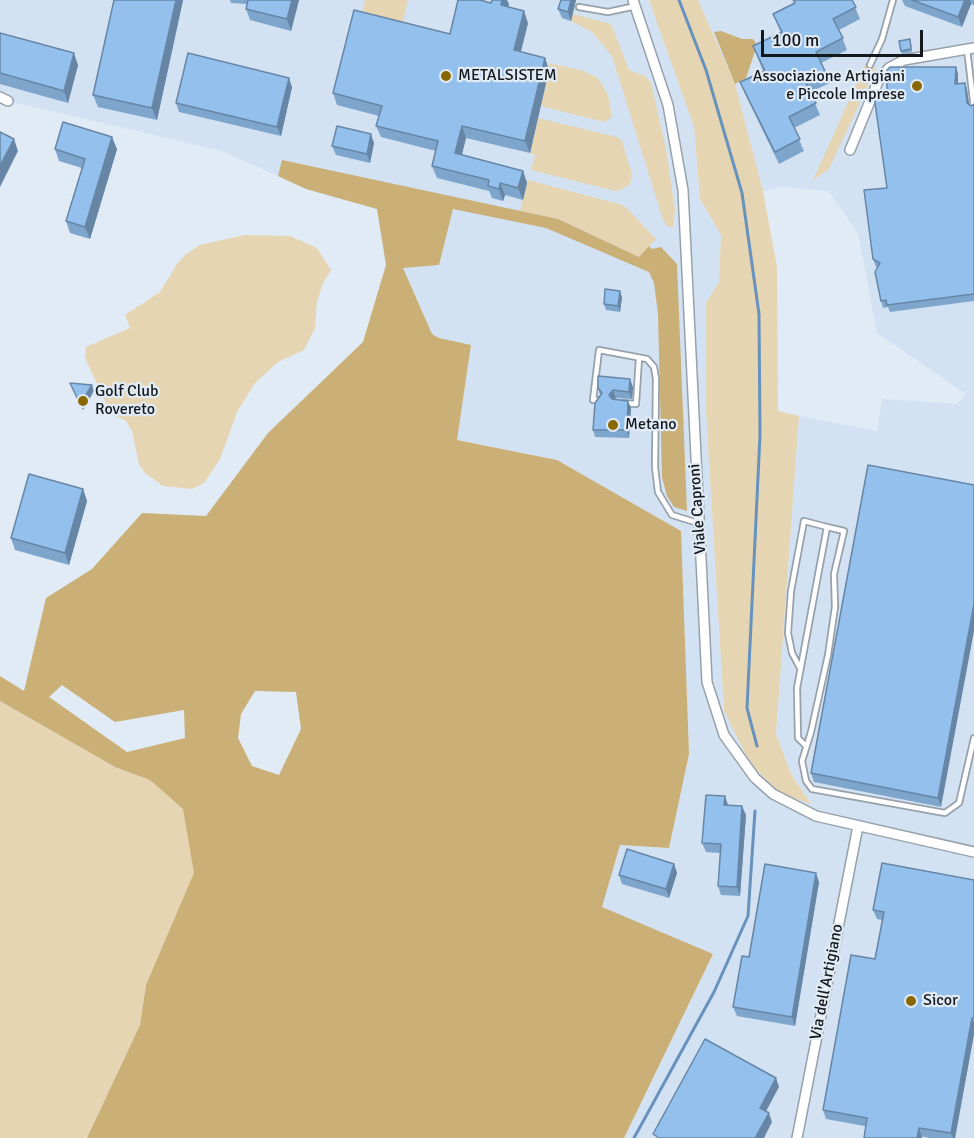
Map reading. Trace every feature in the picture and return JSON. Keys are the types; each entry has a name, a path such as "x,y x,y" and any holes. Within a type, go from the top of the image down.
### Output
{"street":[{"name":"Viale Caproni","path":"634,3 668,105 683,190 707,682 724,735 755,778 773,794 816,816 974,852"},
{"path":"850,150 879,79 890,68 904,60 970,49"},
{"name":"Via dell'Artigiano","path":"797,1138 858,826"}],"lane":[{"path":"870,65 882,39 892,0"},
{"path":"579,7 608,12 634,3"},
{"path":"970,49 974,109"},
{"path":"600,400 593,399 599,350 647,359 654,367 656,379 655,467 658,492 672,515 698,523"},
{"path":"616,402 636,404 639,358"},
{"path":"800,668 792,652 788,633 791,591 804,521 844,531 834,573 835,607 828,655 802,761 806,781 812,789 945,813 959,803 974,738"},
{"path":"806,746 798,738 797,688 826,527"}],"shaded area":[{"path":"0,0 649,0 694,127 700,199 721,235 719,282 706,303 706,411 724,711 750,763 780,793 811,803 791,774 776,734 799,416 877,431 882,399 957,404 966,394 877,333 858,233 828,191 782,187 763,191 735,84 698,0 974,0 974,1138 624,1138 713,955 601,907 620,845 669,848 689,754 681,531 557,460 457,440 471,345 439,338 432,334 377,209 306,189 222,151 0,99"},
{"path":"365,0 408,0 400,33 360,22"},
{"path":"649,0 698,0 735,84 763,191 777,267 778,411 799,416 776,734 791,774 811,804 780,793 750,763 724,711 706,411 706,303 719,282 721,235 700,199 694,127"},
{"path":"573,14 611,24 629,70 645,76 651,83 666,149 675,210 673,227 667,226 663,220 612,56 592,32 571,21"},
{"path":"721,31 742,39 753,39 757,45 746,78 735,84 714,32"},
{"path":"549,63 584,71 598,78 608,95 612,117 604,122 541,106"},
{"path":"866,63 876,68 829,169 813,180"},
{"path":"538,118 617,137 622,141 632,174 630,184 615,191 531,170 535,155 530,153"},
{"path":"282,160 558,219 639,257 649,246 652,249 661,247 677,264 687,511 674,507 667,496 662,477 658,314 654,283 649,272 546,228 453,209 439,265 403,268 432,334 439,338 471,345 457,440 557,460 681,531 689,754 669,848 620,845 602,907 713,954 624,1138 87,1138 140,1025 146,985 194,873 183,809 150,780 115,767 0,701 0,676 24,691 46,598 92,569 142,513 206,516 268,433 363,342 386,265 377,209 306,189 278,176","holes":["62,685 115,722 184,710 185,738 127,752 49,697","255,691 296,692 301,729 279,775 252,766 238,738 241,714"]},
{"path":"528,180 619,204 627,208 656,239 639,257 558,219 520,211"},
{"name":"Golf Club Rovereto","path":"245,235 290,236 317,248 331,270 323,283 317,302 315,328 304,350 278,362 255,383 237,412 220,459 204,483 192,489 163,486 145,473 139,464 132,431 126,421 111,414 85,358 86,347 130,328 125,315 160,292 186,254 200,245"},
{"path":"0,701 115,767 150,780 183,808 195,873 146,985 140,1025 87,1138 0,1138"}],"building":[{"path":"114,0 176,0 152,108 93,95"},
{"path":"248,0 292,0 287,19 246,9"},
{"name":"METALSISTEM","path":"458,0 480,0 491,3 492,0 502,0 501,5 524,11 514,50 545,58 525,141 462,126 455,153 523,171 518,188 500,183 499,189 488,186 489,180 432,166 438,141 376,126 382,106 333,93 354,10 450,34"},
{"path":"561,0 571,0 568,12 558,9"},
{"path":"794,0 852,0 856,7 833,19 843,38 816,52 825,71 805,81 816,103 789,117 800,139 775,152 740,82 765,71 753,46 782,32 773,14 795,3"},
{"path":"912,0 965,0 958,17"},
{"path":"0,33 74,53 64,91 0,73"},
{"path":"910,39 911,49 901,51 899,41"},
{"path":"188,53 289,78 277,127 176,103"},
{"path":"890,67 956,67 955,84 965,83 967,103 971,106 974,104 974,294 887,305 886,300 881,301 875,272 880,263 873,259 864,190 887,188 874,96 875,92 887,91 887,70"},
{"path":"63,122 112,137 85,227 66,221 85,159 55,149"},
{"path":"337,126 371,134 367,154 332,146"},
{"path":"0,132 14,139 0,166"},
{"path":"605,289 620,291 618,306 604,304"},
{"path":"598,376 630,379 629,392 613,390 609,395 612,399 628,401 627,430 593,430 595,403 602,393 598,388"},
{"path":"70,383 92,385 80,404"},
{"path":"868,465 974,485 974,604 938,798 811,773"},
{"path":"29,474 83,489 65,553 11,538"},
{"path":"706,795 725,796 724,805 742,806 737,887 718,886 721,844 702,843"},
{"path":"627,849 674,864 666,889 619,875"},
{"name":"Sicor","path":"882,863 974,880 974,1018 972,1018 951,1133 919,1128 917,1138 864,1138 867,1118 823,1110 851,955 875,959 884,912 873,910"},
{"path":"765,864 816,873 792,1017 733,1007 742,956 749,957"},
{"path":"705,1039 776,1078 760,1108 769,1113 755,1138 659,1138 653,1134"}],"waterway":[{"path":"679,0 706,70 742,193 759,314 760,435 747,708 757,746"},
{"path":"634,1138 714,992 748,916 755,811"}],"place":[{"name":"METALSISTEM","path":"446,76"},
{"name":"Associazione Artigiani e Piccole Imprese","path":"917,86"},
{"name":"Golf Club Rovereto","path":"83,401"},
{"name":"Metano","path":"613,425"},
{"name":"Sicor","path":"911,1001"}]}
